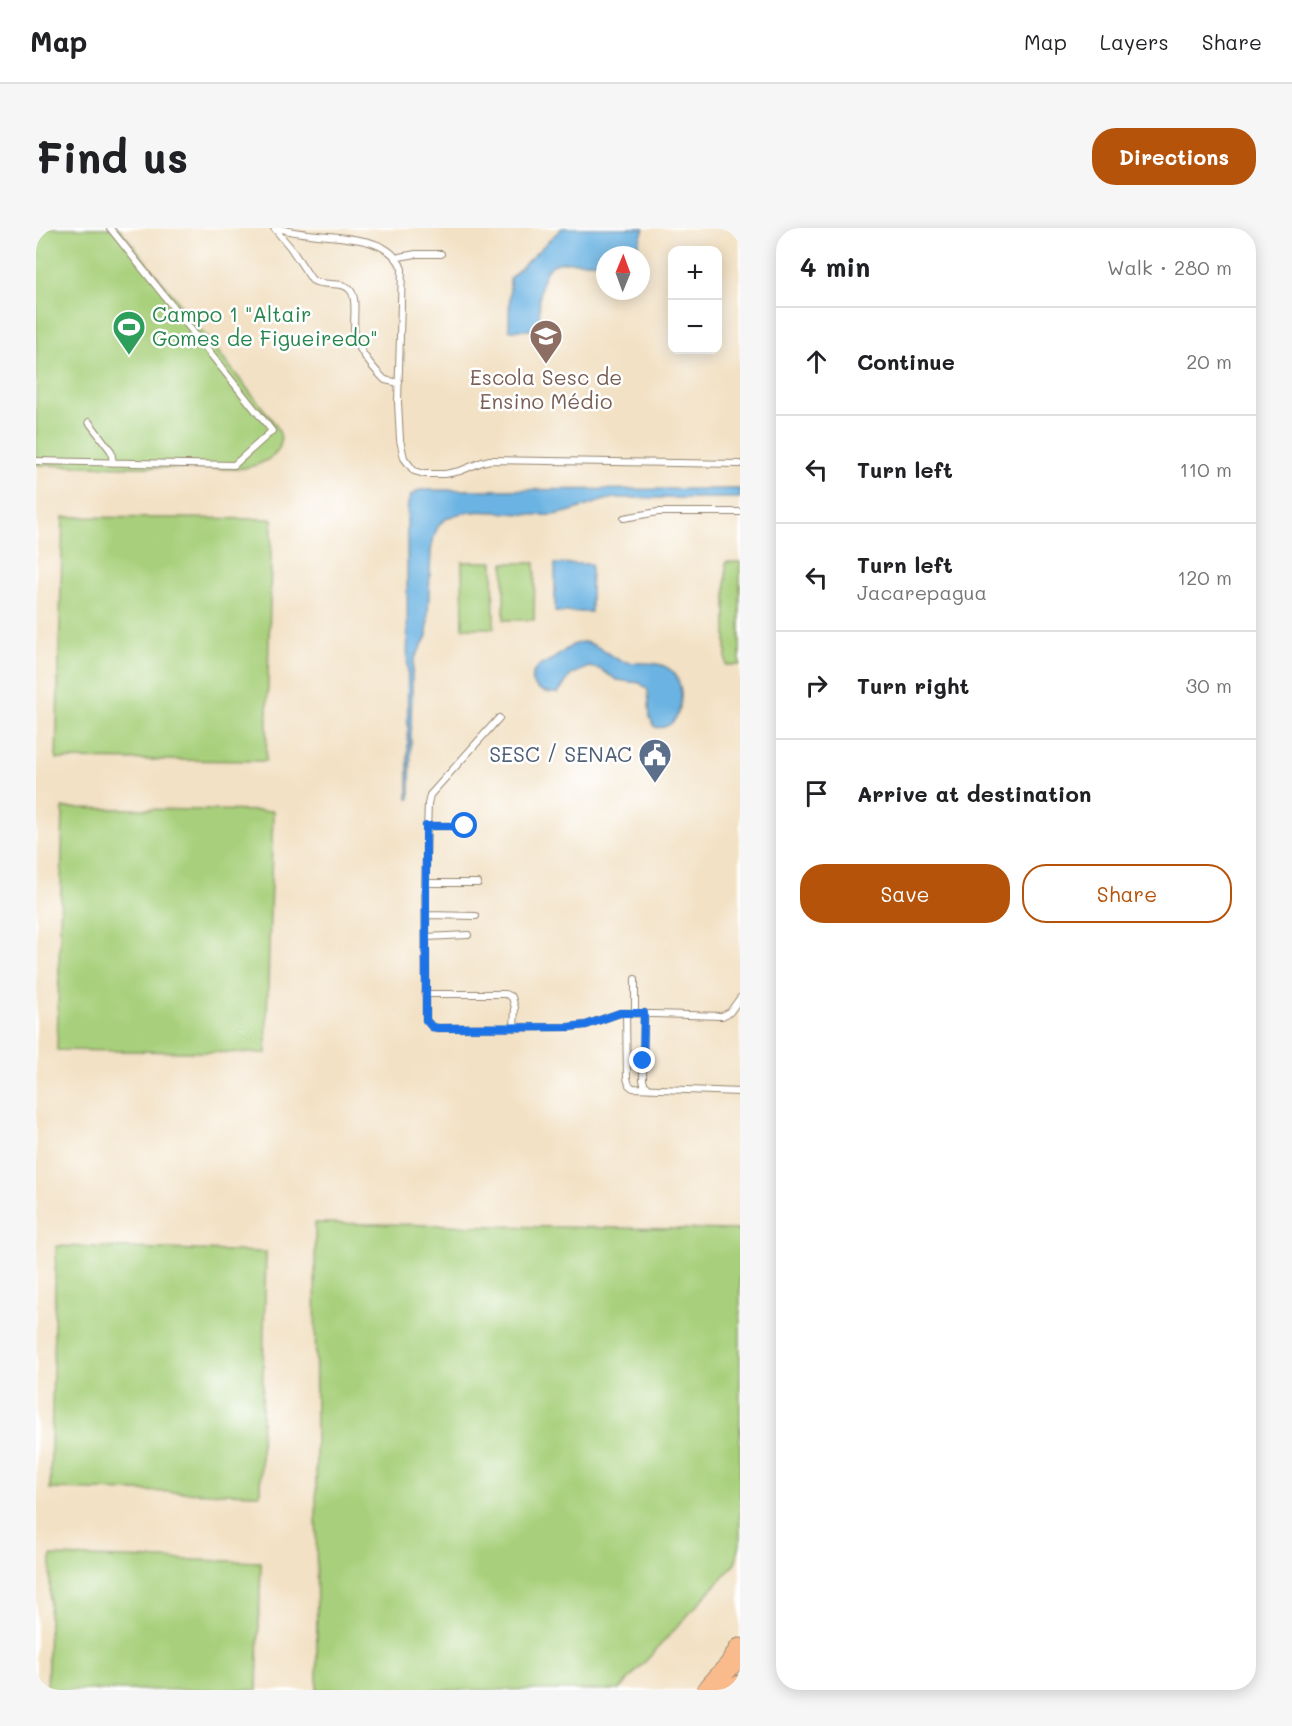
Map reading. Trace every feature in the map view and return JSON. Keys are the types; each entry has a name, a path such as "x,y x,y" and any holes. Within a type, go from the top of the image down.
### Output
{"highway":[{"path":"708,1690 731,1664 740,1649"},
{"path":"735,1690 740,1686"}],"lane":[{"path":"36,461 234,465 272,431 110,228"},
{"path":"276,228 298,232 374,235"},
{"path":"276,228 312,280 316,283 345,285 352,291 356,341 385,380 399,383"},
{"path":"382,239 399,257 402,269 400,440 404,458 414,471 424,474 445,474 490,460 740,464"},
{"path":"399,257 441,254"},
{"path":"88,422 109,448 113,463"},
{"path":"624,518 658,512 740,512"},
{"path":"499,718 430,795 426,826 425,994 426,1020 432,1027 514,1028 586,1025 612,1015 626,1013 722,1016 730,1012 740,998"},
{"path":"426,826 465,826"},
{"path":"425,883 478,883"},
{"path":"426,915 476,916"},
{"path":"426,937 468,935"},
{"path":"635,979 635,1013"},
{"path":"425,994 506,994 512,997 515,1008 514,1028"},
{"path":"626,1013 627,1078 629,1085 633,1088 740,1092"},
{"path":"644,1013 644,1084 650,1090"}],"green space":[{"path":"36,228 119,228 274,423 280,434 281,442 274,455 259,464 235,469 36,465"},
{"path":"63,517 272,519 266,761 56,759"},
{"path":"462,562 493,562 494,628 463,628"},
{"path":"726,562 740,562 740,665 726,665"},
{"path":"504,563 535,563 534,620 504,620"},
{"path":"63,808 273,811 266,1053 57,1050"},
{"path":"315,1223 740,1230 740,1545 735,1564 619,1690 317,1690"},
{"path":"56,1246 266,1252 260,1494 50,1489"},
{"path":"51,1556 261,1562 257,1690 47,1690"}],"water":[{"path":"562,228 644,228 638,246 596,246 596,263 563,262 550,267 545,273 540,292 540,330 509,330 510,278"},
{"path":"740,489 740,498 615,498 553,515 466,512 453,515 443,521 436,531 431,551 427,636 414,660 410,799 408,799 407,519 411,495 420,490"},
{"path":"555,564 591,564 591,612 555,612"},
{"path":"584,642 622,661 654,663 672,671 677,678 681,697 677,716 671,723 664,727 655,727 650,718 648,690 640,683 617,680 600,669 589,667 571,675 558,693 542,691 534,685 532,676 538,666 555,658 570,647"}],"place":[{"name":"Campo 1 \"Altair Gomes de Figueiredo\"","path":"129,356"},
{"name":"Escola Sesc de Ensino Médio","path":"546,365"},
{"name":"SESC / SENAC","path":"655,784"}],"route":[{"path":"465,826 426,826 426,1020 432,1027 438,1028 569,1027 586,1025 620,1013 644,1013 643,1061"}]}
